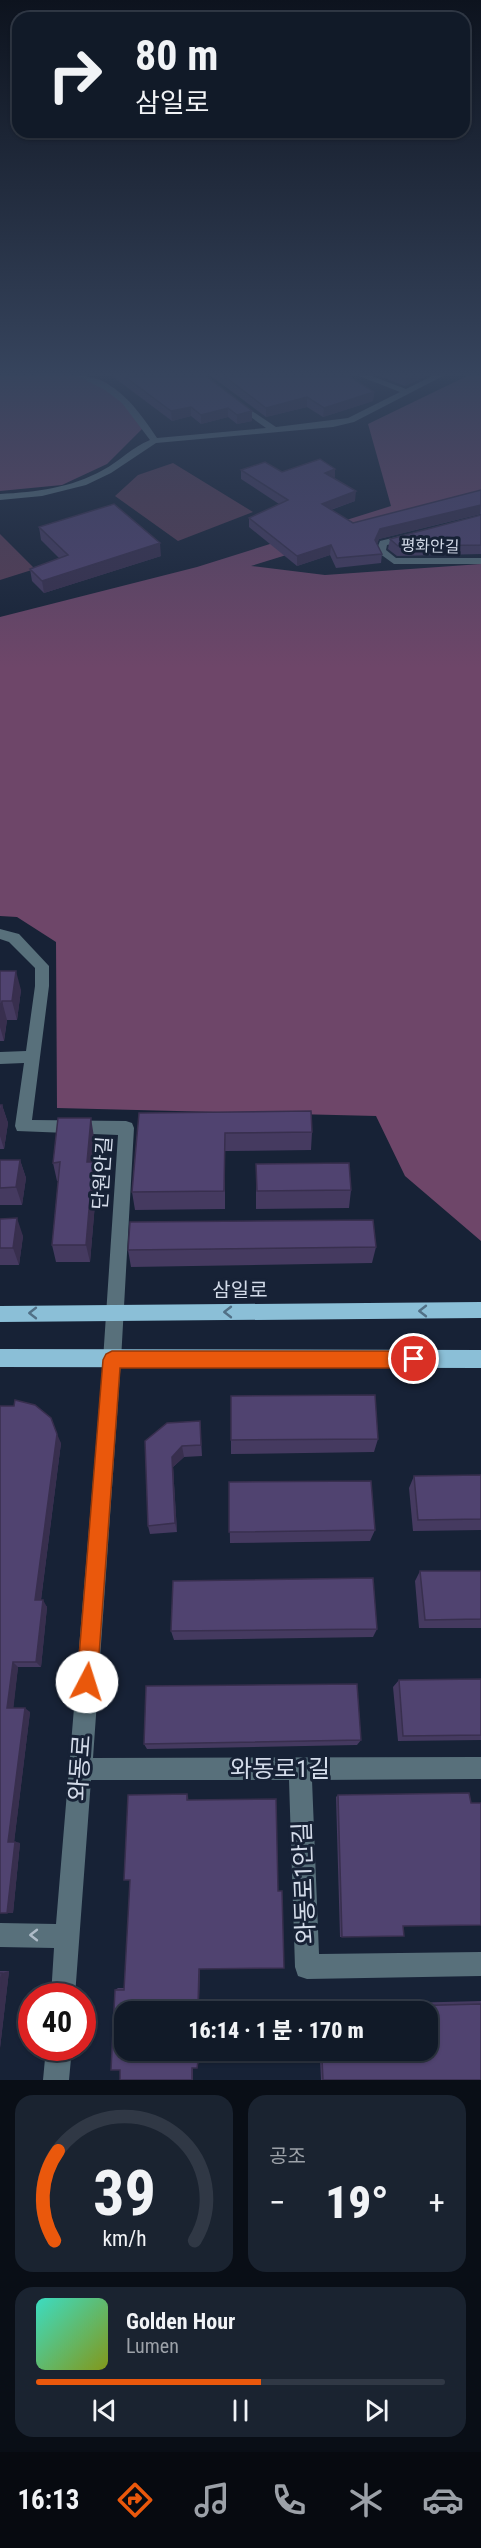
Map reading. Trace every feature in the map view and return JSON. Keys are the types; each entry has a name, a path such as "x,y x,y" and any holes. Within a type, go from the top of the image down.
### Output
{"main road":[{"name":"삼일로","path":"0,1314 481,1310"},
{"path":"0,1358 481,1359"}],"street":[{"path":"0,497 53,492 88,481 104,473"},
{"name":"평화안길","path":"416,535 383,543 381,551 394,561 481,561"},
{"name":"단원안길","path":"0,934 14,938 42,966 42,986 23,1126 126,1128 112,1360"},
{"path":"0,1058 31,1057"},
{"name":"와동로","path":"64,1983 112,1360"},
{"name":"와동로1길","path":"80,1769 300,1770 481,1767"},
{"name":"와동로1안길","path":"300,1770 307,1967 481,1964"},
{"path":"0,1935 68,1935"},
{"path":"56,2080 58,2061"}],"shaded area":[{"path":"0,473 88,473 62,485 0,491"},
{"path":"189,473 253,512 178,541 115,496 138,475"},
{"path":"382,473 481,473 481,495 251,566 325,575 481,564 481,1241 405,1176 376,1116 57,1108 56,942 17,917 0,916 0,617 197,567 391,506"},
{"path":"0,534 35,569 0,580"}],"building":[{"path":"246,473 325,473 356,491 322,504 353,523 481,490 481,505 380,529 375,540 382,554 337,558 331,545 297,556 249,518 288,500"},
{"path":"114,504 160,543 42,581 30,569 68,555 39,527"},
{"path":"481,515 481,545 398,546 390,539"},
{"path":"0,971 16,971 12,1001 2,1001 0,1011"},
{"path":"311,1111 312,1132 225,1133 224,1191 132,1192 139,1113"},
{"path":"58,1118 91,1118 87,1162 93,1162 86,1245 52,1245 60,1162 53,1163"},
{"path":"0,1160 20,1160 16,1187 0,1188"},
{"path":"349,1163 351,1190 257,1191 256,1164"},
{"path":"17,1218 13,1248 0,1248 0,1219"},
{"path":"373,1220 376,1247 128,1250 130,1222"},
{"path":"375,1395 378,1439 231,1440 231,1396"},
{"path":"15,1400 35,1405 51,1418 57,1434 35,1600 43,1600 36,1662 13,1662 7,1708 25,1708 8,1842 15,1842 7,1913 0,1913 0,1406 14,1406"},
{"path":"200,1421 201,1445 182,1446 172,1457 175,1523 148,1526 145,1441 167,1423"},
{"path":"481,1475 481,1519 418,1520 414,1476"},
{"path":"371,1481 375,1530 229,1532 229,1482"},
{"path":"420,1571 481,1571 481,1619 425,1620"},
{"path":"373,1578 377,1629 171,1631 173,1581"},
{"path":"481,1679 481,1735 403,1736 399,1680"},
{"path":"357,1684 361,1740 144,1744 146,1686"},
{"path":"469,1793 471,1803 481,1803 481,1925 403,1926 404,1936 342,1937 338,1795"},
{"path":"187,1794 187,1800 276,1799 278,1891 282,1891 284,1968 199,1969 198,2001 114,2001 115,1990 124,1990 130,1880 124,1880 128,1795"},
{"path":"481,2004 481,2080 323,2080 322,2061 438,2061 438,2005"},
{"path":"114,2010 114,2061 198,2061 197,2068 192,2068 192,2080 120,2080 120,2070 111,2070"}],"route":[{"path":"87,1682 112,1360 414,1359"}]}
